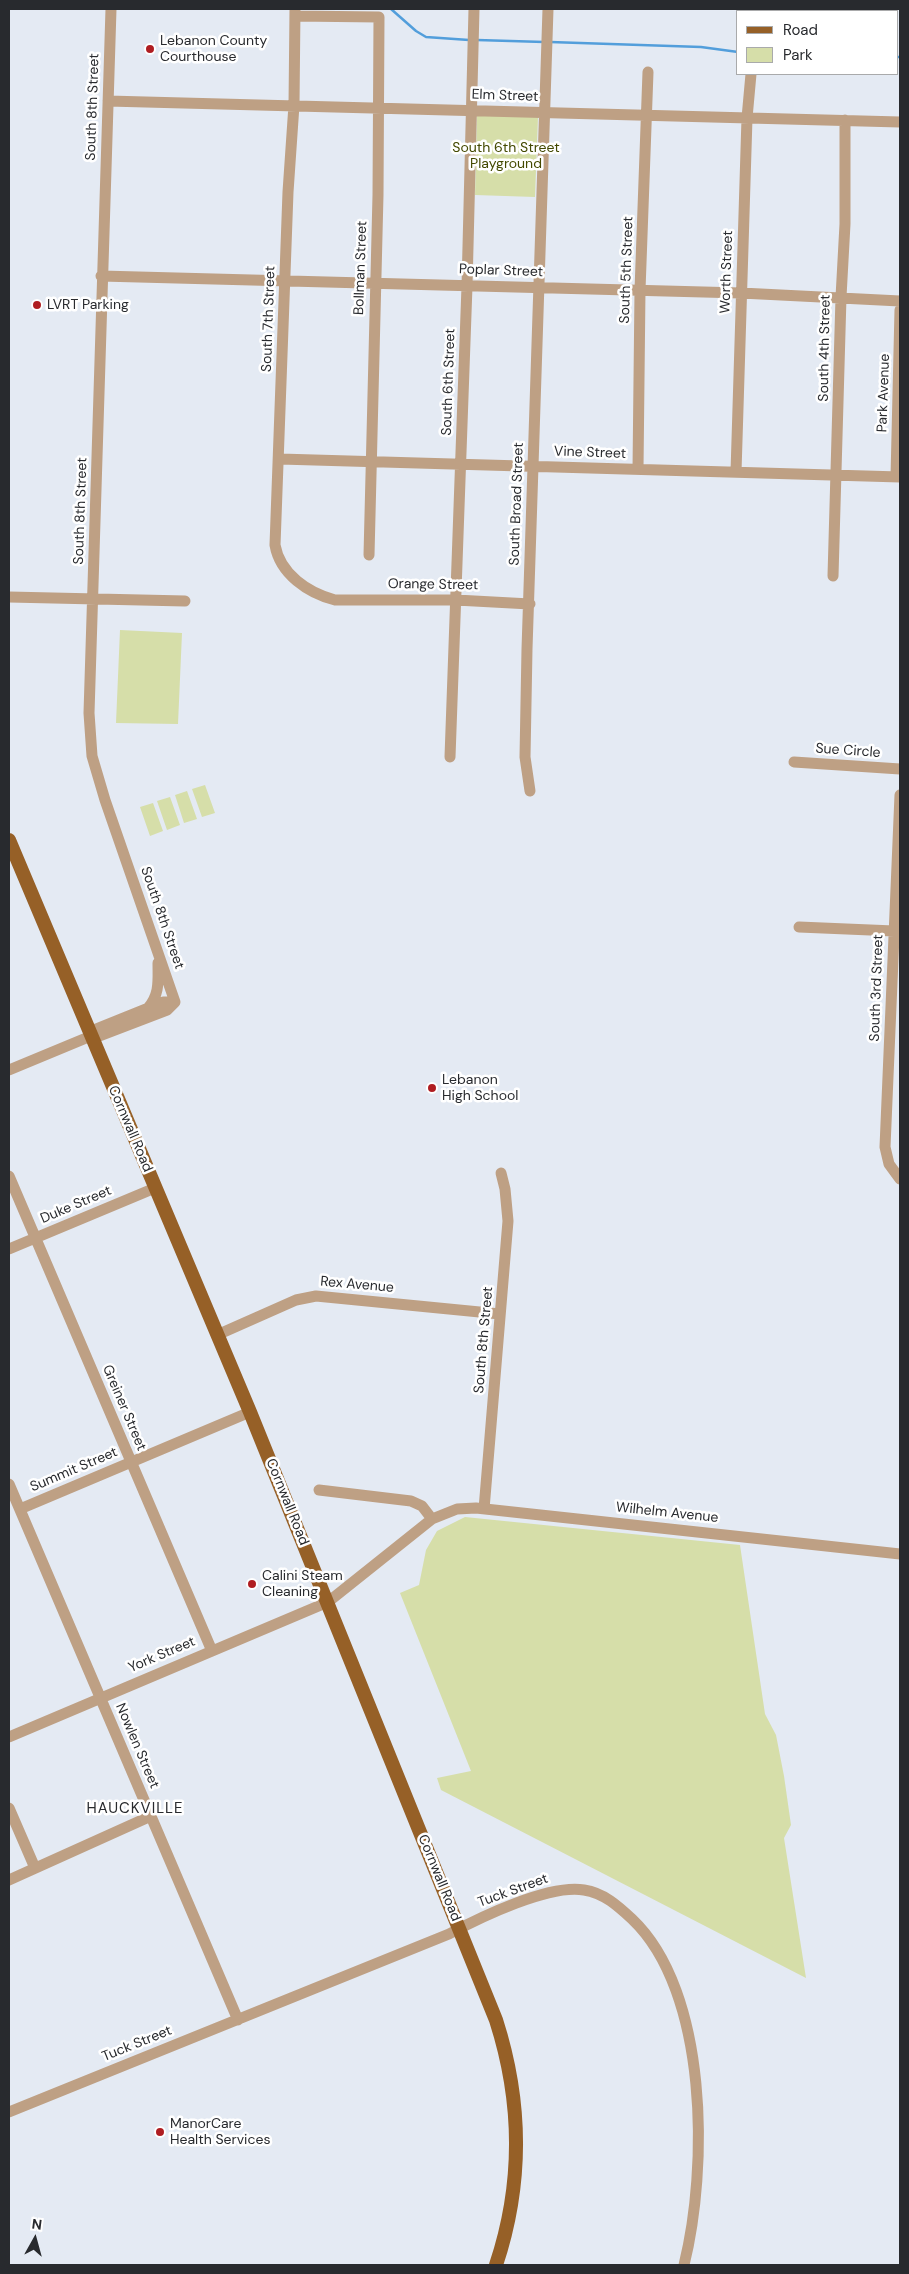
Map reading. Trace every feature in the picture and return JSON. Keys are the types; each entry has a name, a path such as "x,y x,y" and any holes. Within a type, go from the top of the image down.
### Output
{"main road":[{"name":"Cornwall Road","path":"9,840 250,1412 460,1929 498,2028 509,2068 517,2135 514,2188 508,2222 496,2265"}],"street":[{"name":"South 8th Street","path":"111,9 101,276 101,363 90,712 92,756 104,800 175,1002"},
{"name":"South 6th Street","path":"450,757 467,286 474,9"},
{"name":"South Broad Street","path":"530,791 525,757 535,377 540,288 548,9"},
{"name":"Bollman Street","path":"295,12 379,17 376,283 369,555"},
{"name":"South 7th Street","path":"295,12 294,106 288,192 280,459 275,545 277,555 299,583 319,596 335,600"},
{"name":"South 5th Street","path":"638,469 640,290 648,72"},
{"name":"Worth Street","path":"736,472 746,118 751,75"},
{"name":"Elm Street","path":"108,100 900,122"},
{"name":"South 4th Street","path":"833,576 841,297 845,224 846,120"},
{"name":"Poplar Street","path":"101,276 741,293 900,301"},
{"name":"Park Avenue","path":"898,477 900,310"},
{"name":"Vine Street","path":"280,459 898,477"},
{"path":"9,597 185,601"},
{"name":"Orange Street","path":"335,600 456,600 530,604"},
{"name":"Sue Circle","path":"794,762 900,769"},
{"name":"South 3rd Street","path":"900,795 899,857 894,931 897,946 896,1015 885,1147 889,1164 900,1179"},
{"path":"798,927 894,931"},
{"path":"148,1008 153,1002 158,989 158,951"},
{"path":"91,1036 96,1029 163,1002 175,1002"},
{"path":"9,1070 91,1036 100,1036 166,1010 175,1002"},
{"name":"South 8th Street","path":"484,1509 508,1221 502,1173"},
{"name":"Greiner Street","path":"9,1176 212,1651"},
{"name":"Duke Street","path":"9,1250 155,1188"},
{"name":"Rex Avenue","path":"217,1335 296,1300 316,1296 500,1314"},
{"name":"Summit Street","path":"20,1509 250,1412"},
{"name":"Nowlen Street","path":"9,1484 238,2020"},
{"path":"319,1490 411,1500 422,1506 432,1519"},
{"name":"Wilhelm Avenue","path":"328,1602 432,1519 457,1509 484,1509 900,1554"},
{"name":"York Street","path":"9,1736 328,1602"},
{"path":"9,1808 35,1868"},
{"path":"9,1880 151,1816"},
{"name":"Tuck Street","path":"9,2112 544,1894 575,1889 592,1892 608,1899 638,1924 656,1948 671,1976 681,2006 696,2094 698,2133 694,2216 684,2265"}],"green space":[{"name":"South 6th Street Playground","path":"477,115 538,117 535,197 475,195"},
{"path":"120,630 182,633 178,724 116,723"},
{"path":"205,785 215,813 202,817 192,789"},
{"path":"187,791 197,819 184,823 175,795"},
{"path":"170,797 180,825 167,830 157,801"},
{"path":"153,803 163,831 150,836 140,807"},
{"path":"465,1517 740,1545 765,1714 776,1735 784,1776 791,1825 784,1838 806,1978 441,1790 437,1778 471,1771 400,1593 419,1585 426,1550 437,1531"}],"waterway":[{"path":"391,9 416,31 426,37 469,40"},
{"path":"477,40 544,42"},
{"path":"550,42 701,47 736,52"}],"place":[{"name":"Lebanon County Courthouse","path":"150,49"},
{"name":"LVRT Parking","path":"37,305"},
{"name":"Lebanon High School","path":"432,1088"},
{"name":"Calini Steam Cleaning","path":"252,1584"},
{"name":"ManorCare Health Services","path":"160,2132"}],"district":[{"name":"HAUCKVILLE","path":"135,1809"}]}
